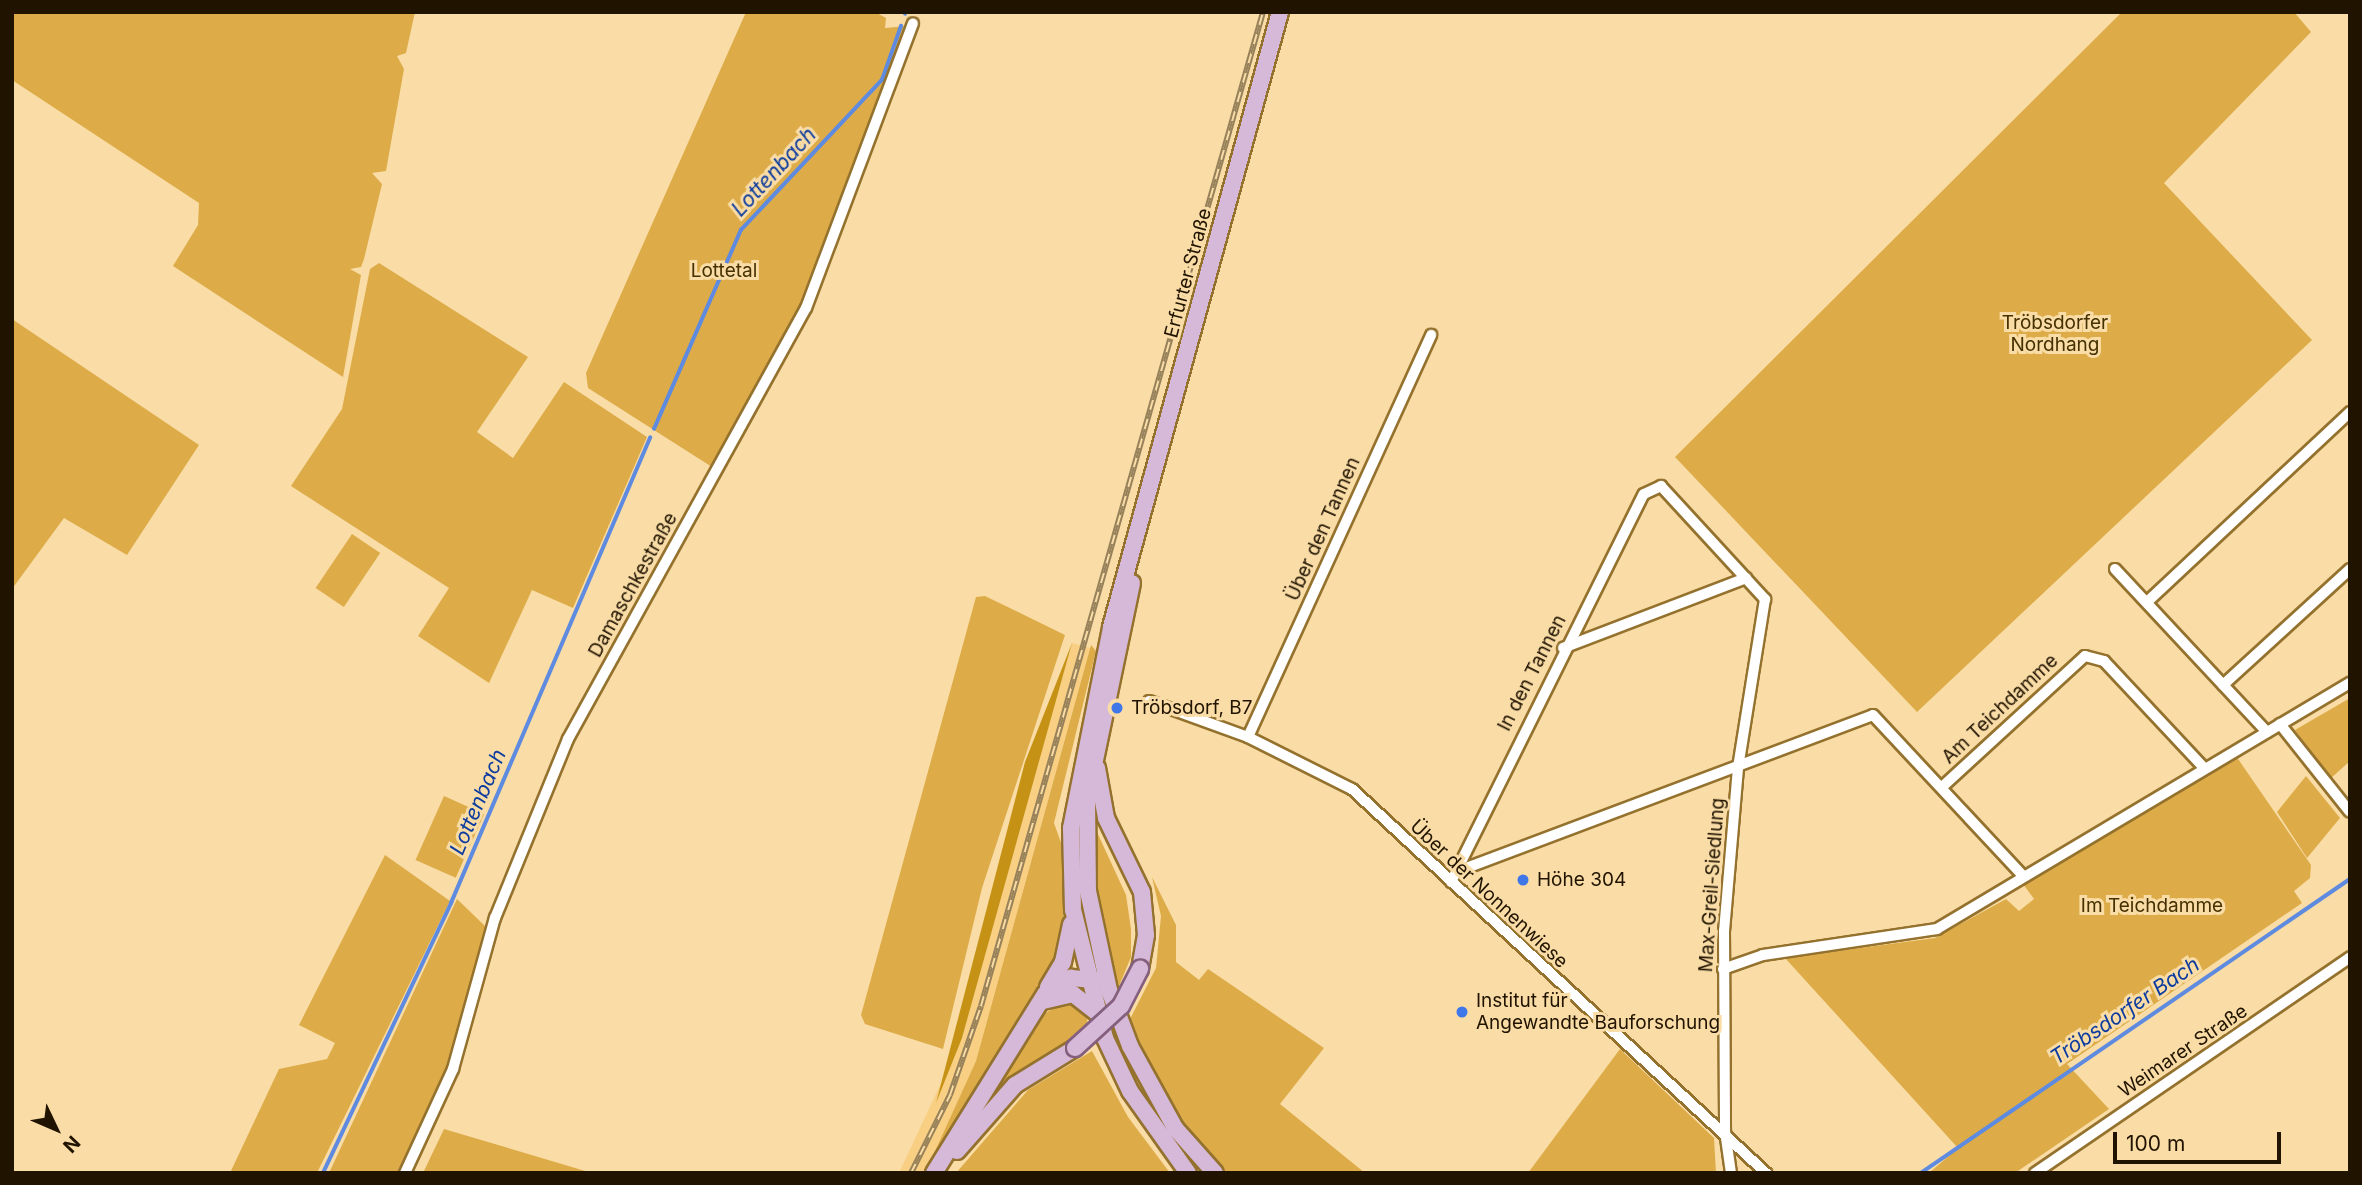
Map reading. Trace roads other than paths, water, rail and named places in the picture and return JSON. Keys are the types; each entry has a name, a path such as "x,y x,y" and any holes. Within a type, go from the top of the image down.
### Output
{"main road":[{"name":"Erfurter Straße","path":"1073,910 1071,828 1079,763 1280,12"},
{"name":"Erfurter Straße","path":"1136,546 1127,622 1094,755 1084,853 1109,990 1151,1088 1175,1128 1215,1173"},
{"path":"940,1173 1005,1094 1075,1048 1121,1006 1140,969 1146,935 1142,892 1106,818 1094,755"},
{"path":"1073,910 1086,977 1098,1015 1130,1091 1188,1173"},
{"path":"934,1173 1063,962 1073,910"},
{"path":"1035,1007 1057,983 1086,977 1109,990"},
{"path":"1035,1007 1073,994 1098,1015"}],"street":[{"name":"Damaschkestraße","path":"405,1173 453,1069 495,918 568,739 806,308 913,23"},
{"name":"Über den Tannen","path":"1248,737 1430,335"},
{"path":"2147,602 2350,412"},
{"name":"Max-Greil-Siedlung","path":"1655,484 1765,599 1738,768 1723,969 1725,1131 1731,1173"},
{"name":"In den Tannen","path":"1451,882 1461,870 1460,857 1563,648 1655,484"},
{"path":"2115,569 2267,732"},
{"path":"2224,685 2350,569"},
{"path":"1563,648 1746,578"},
{"name":"Am Teichdamme","path":"1942,787 2085,656 2104,661 2204,768"},
{"path":"1723,969 1787,951 1937,929 2350,683"},
{"name":"Über der Nonnenwiese","path":"1149,701 1248,737 1352,789 1725,1131 1766,1173"},
{"name":"Max-Greil-Siedlung","path":"1461,870 1873,715"},
{"name":"Am Teichdamme","path":"1873,715 2024,877"},
{"path":"2280,724 2350,812"},
{"name":"Weimarer Straße","path":"2035,1173 2350,957"}],"waterway":[{"name":"Lottenbach","path":"654,429 741,230 882,80 901,26"},
{"name":"Lottenbach","path":"323,1173 451,903 650,438"},
{"name":"Tröbsdorfer Bach","path":"1921,1173 2350,879"}],"railway":[{"path":"911,1173 950,1095 981,1006 1263,12"}],"place":[{"name":"Tröbsdorf, B7","path":"1117,708"},
{"name":"Höhe 304","path":"1523,880"},
{"name":"Institut für Angewandte Bauforschung","path":"1462,1012"}],"park label":[{"name":"Lottetal","path":"724,271"},
{"name":"Tröbsdorfer Nordhang","path":"2055,334"},
{"name":"Im Teichdamme","path":"2152,906"}]}
